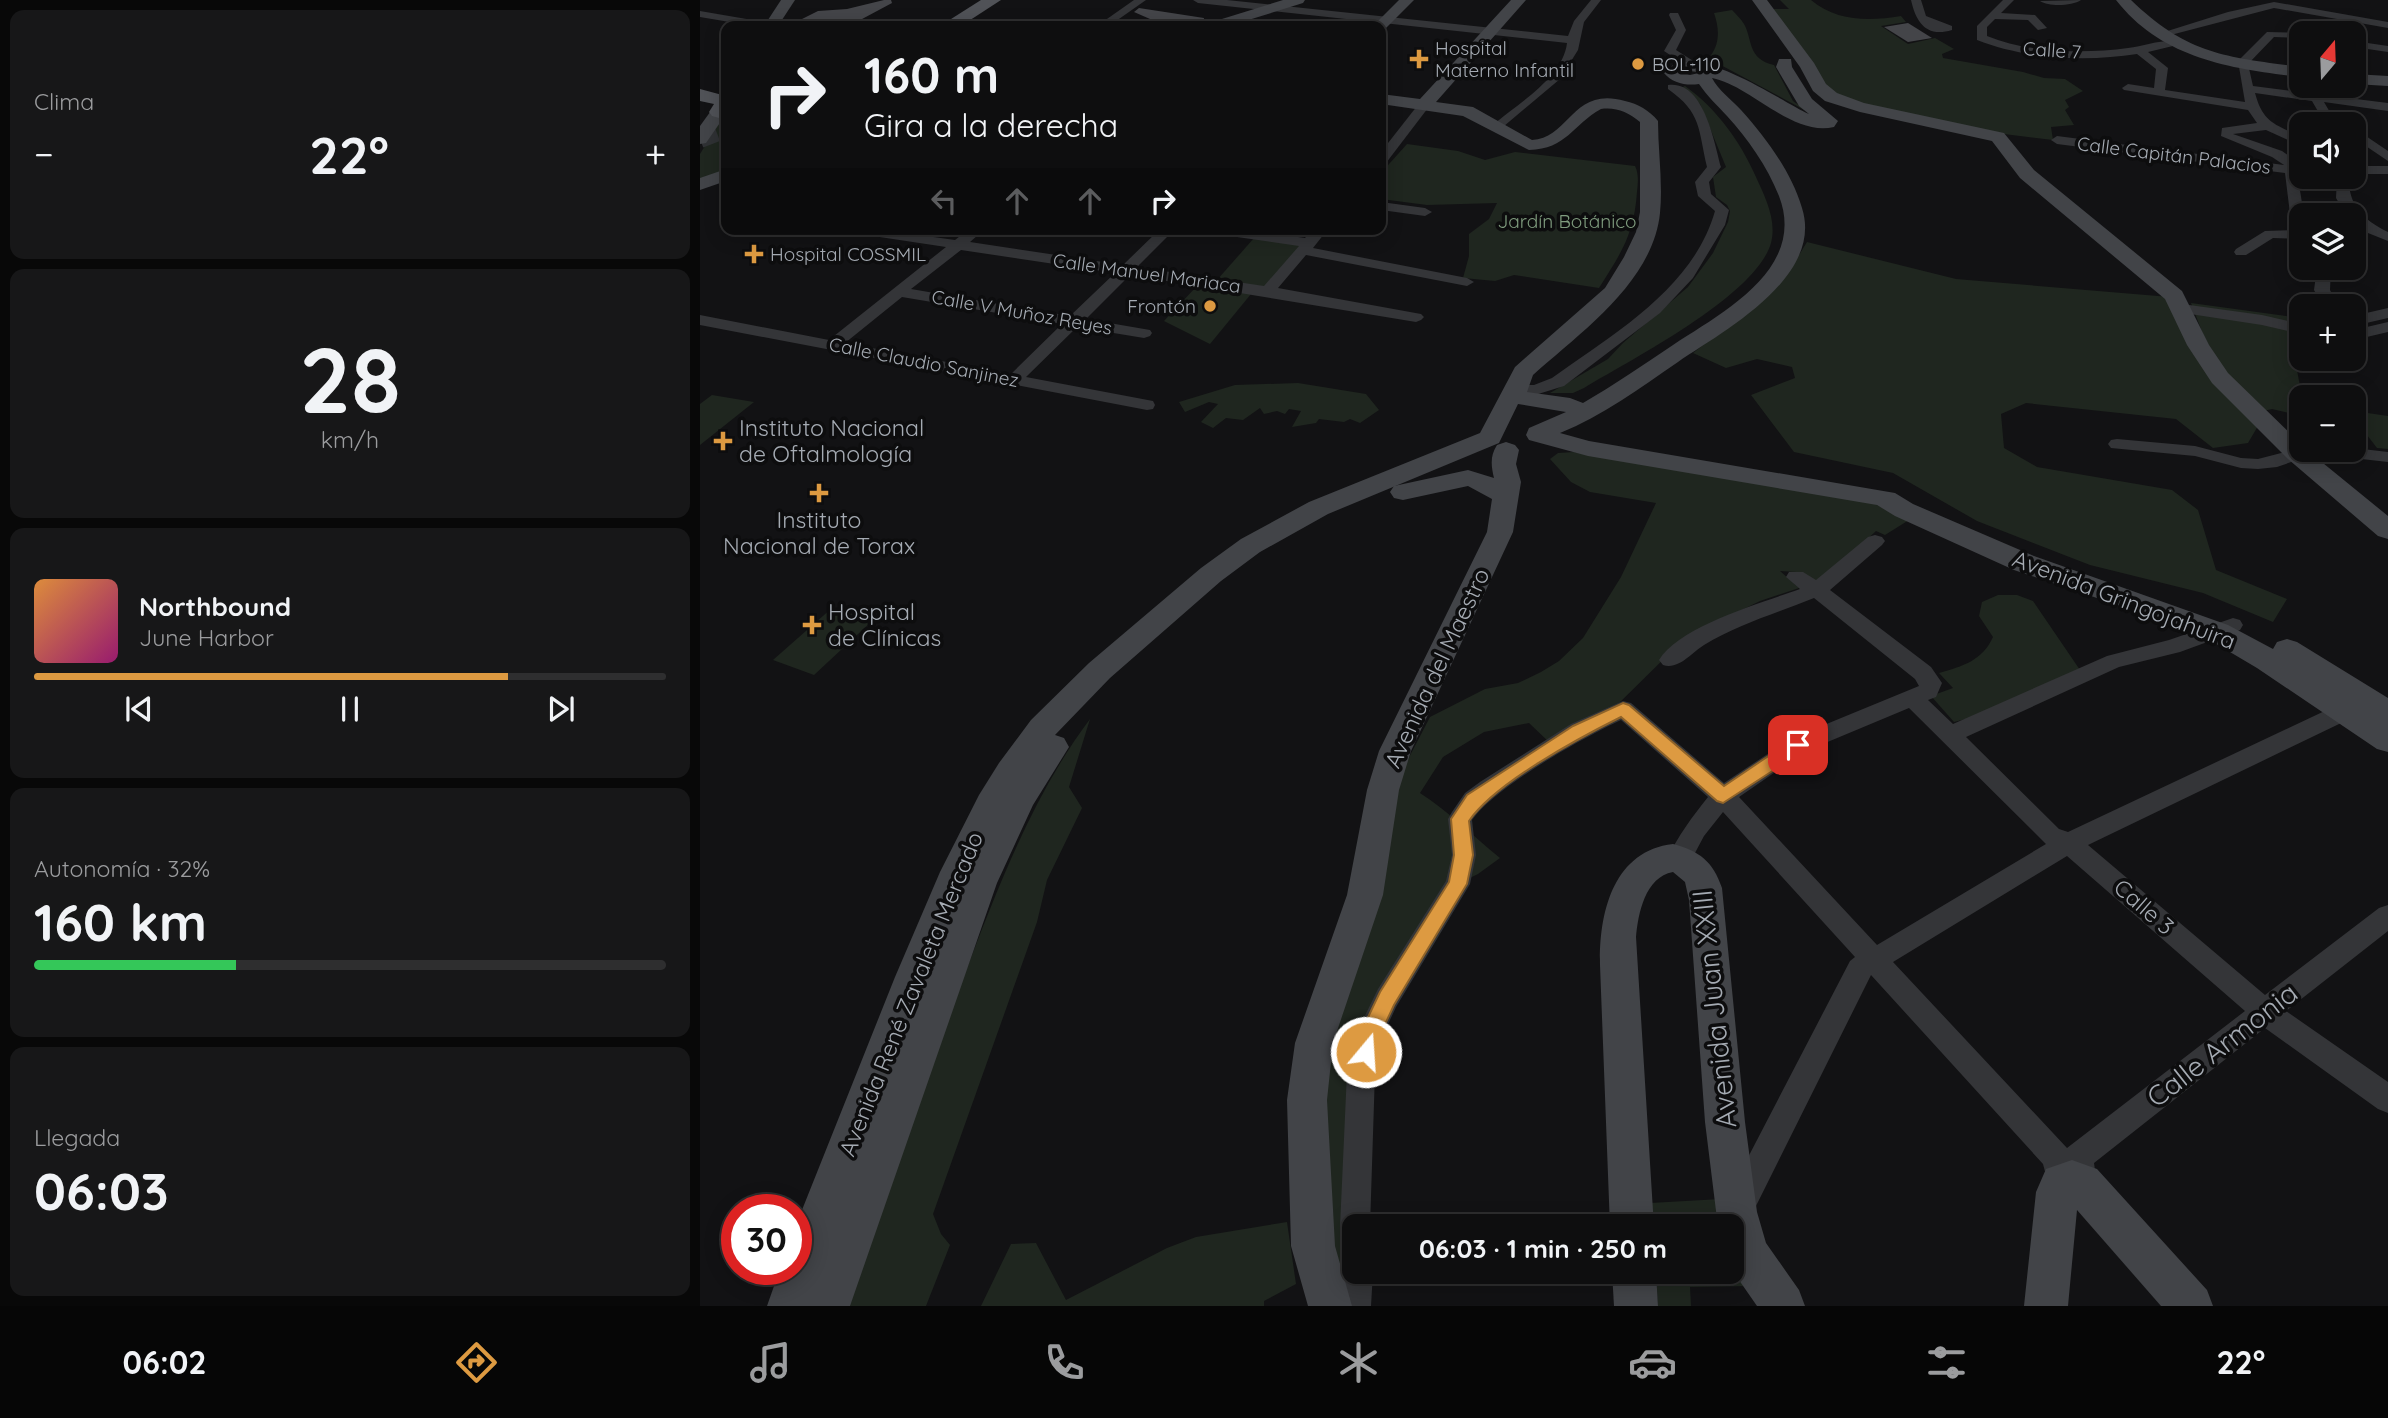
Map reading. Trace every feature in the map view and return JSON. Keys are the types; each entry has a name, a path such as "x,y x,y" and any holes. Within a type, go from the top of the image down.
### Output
{"main road":[{"path":"774,21 788,0"},
{"path":"957,21 993,0"},
{"path":"976,21 1012,0"},
{"path":"1242,18 1273,4 1298,0"},
{"path":"1385,21 1407,0"},
{"path":"1425,104 1519,0"},
{"path":"1759,0 1790,55 1808,66 1819,87 1831,97 1860,107 1998,137 2027,174 2166,288 2182,309 2198,345 2220,378 2289,446"},
{"path":"2123,0 2169,39 2203,54 2289,70"},
{"path":"1683,76 1727,78 1809,120 1828,123 1829,121 1805,102 1784,66 1790,55"},
{"name":"Avenida René Zavaleta Mercado","path":"828,1306 979,883 1004,825 1036,770 1089,702 1212,595 1272,553 1317,526 1515,446 1736,312 1776,275 1793,244 1796,229 1793,208 1764,149 1734,112 1707,86 1683,76"},
{"path":"2366,80 2388,81"},
{"path":"700,95 721,105"},
{"path":"1386,100 1467,111 1521,143 1538,145 1558,139 1584,113 1598,105 1621,105 1644,121"},
{"path":"1584,113 1596,109 1613,109 1644,121"},
{"path":"700,139 721,110"},
{"path":"1404,492 1468,478 1483,482 1515,446 1506,403 1515,392 1523,372 1613,292 1646,232 1650,212 1644,121"},
{"path":"700,184 721,177"},
{"path":"1515,392 1573,411 1573,427 1588,448"},
{"name":"Avenida René Zavaleta Mercado","path":"789,1306 908,989 950,893 976,834 1011,771 1043,729 1077,690 1214,573 1261,538 1314,508 1515,446"},
{"name":"Avenida Gringojahuira","path":"1515,446 1588,448 1752,478 1884,491 1904,510 2024,563 2225,629 2268,660 2366,708 2388,740"},
{"name":"Avenida del Maestro","path":"1330,1306 1313,1246 1307,1100 1314,1044 1365,895 1383,790 1395,751 1500,532 1515,446"},
{"path":"2307,462 2388,530"},
{"name":"Avenida Juan XXIII","path":"1631,1214 1619,963 1621,912 1631,885 1644,871 1659,861 1679,859 1694,866 1702,877 1707,900 1725,1122 1736,1212 1747,1253 1783,1306"},
{"path":"2046,1306 2057,1192 2071,1184 2192,1306"},
{"path":"1635,1284 1636,1306"}],"street":[{"path":"1109,21 1140,0"},
{"path":"1198,0 1273,4 1371,21"},
{"path":"1497,128 1556,77 1572,50 1579,21 1596,0"},
{"path":"1916,0 1920,17"},
{"path":"1992,16 2009,0"},
{"path":"2045,1 2076,0"},
{"path":"2286,5 2295,21"},
{"name":"Calle 7","path":"1992,16 1982,26 1981,38 1999,45 2104,54 2140,51 2262,6 2286,5 2388,25"},
{"path":"1313,21 1322,13"},
{"path":"700,15 739,21"},
{"path":"1515,392 1535,390 1558,383 1655,310 1686,278 1718,225 1722,210 1705,196 1702,182 1714,167 1703,118 1691,100 1671,51 1681,30 1674,15"},
{"path":"1992,16 2031,17 2042,28"},
{"path":"1386,23 1574,40"},
{"path":"2289,35 2271,34 2242,63 2250,101 2259,118 2289,136"},
{"path":"2366,46 2388,50"},
{"path":"2140,51 2162,68 2159,93"},
{"path":"2128,88 2255,107"},
{"path":"2248,89 2289,94"},
{"path":"2316,98 2388,107"},
{"path":"2316,98 2324,112"},
{"path":"1386,154 1425,104"},
{"path":"2267,125 2226,131 2227,136 2277,154 2289,162"},
{"name":"Calle Capitán Palacios","path":"2057,140 2289,170"},
{"path":"2366,141 2388,157"},
{"path":"2366,170 2388,170"},
{"path":"1386,207 1425,212"},
{"path":"2366,226 2388,237"},
{"path":"2241,252 2270,233 2289,234"},
{"name":"Calle Manuel Mariaca","path":"891,235 1268,291 1416,317"},
{"path":"833,344 970,235"},
{"path":"1015,379 1162,235"},
{"path":"1241,235 1467,282"},
{"path":"1268,291 1316,235"},
{"name":"Calle V Muñoz Reyes","path":"899,292 1144,333"},
{"path":"2182,309 2289,326"},
{"path":"2366,318 2388,313"},
{"name":"Calle Claudio Sanjinez","path":"700,320 1147,405"},
{"path":"2366,332 2388,327"},
{"path":"2117,444 2195,451 2241,463 2277,463 2289,458"},
{"path":"2366,455 2388,457"},
{"path":"1670,660 1688,645 1720,626 1817,590 1875,541"},
{"path":"1679,859 1696,829 1723,796 1798,745 1928,691 1931,683 1923,673 1817,590 1796,577"},
{"path":"1950,735 2114,661 2225,629"},
{"name":"Calle 3","path":"1914,699 2051,836 2069,843 2265,1012 2388,1099"},
{"path":"1736,1212 1859,969 2069,843 2366,708"},
{"path":"1356,1214 1361,1072 1371,1032 1387,998 1458,884 1464,855 1460,819 1473,800 1579,730 1623,709 1723,796 2056,1157 2071,1184"},
{"name":"Calle Armonia","path":"2071,1184 2078,1157 2388,916"},
{"path":"1354,1306 1356,1284"}],"green space":[{"path":"1780,0 1811,0 1832,12 1854,18 1901,16 1906,22 1881,26 1908,44 1935,38 1954,49 1942,54 1943,58 2044,78 2065,79 2083,91 2065,100 2069,107 2065,110 2074,125 2051,127 2053,140 2004,134 1872,107 1829,92 1766,9 1789,9"},
{"path":"1732,10 1744,24 1755,54 1774,65 1793,101 1810,113 1707,60 1718,38 1714,13"},
{"path":"1685,86 1717,115 1743,151 1769,209 1771,243 1761,263 1742,284 1689,325 1584,388 1573,393 1550,393 1608,359 1688,287 1713,253 1728,222 1730,211 1727,205 1716,197 1713,177 1726,167 1700,104 1679,89"},
{"path":"721,122 721,173 700,179 700,154"},
{"name":"Jardín Botánico","path":"1407,144 1458,151 1485,160 1515,152 1635,166 1638,185 1629,232 1620,254 1599,288 1514,275 1495,281 1463,278 1469,256 1469,234 1489,219 1497,203 1427,205 1386,200 1386,167"},
{"path":"1254,238 1302,245 1267,287 1217,280"},
{"path":"1807,242 1956,279 2170,297 2258,426 2248,443 2213,448 2176,419 2026,403 2001,414 2004,448 2037,467 2172,490 2198,510 2216,570 2287,599 2273,622 2203,593 2090,565 1977,521 1893,473 1794,452 1751,395 1795,378 1792,367 1757,359 1726,368 1693,353 1772,291"},
{"name":"Frontón","path":"1197,286 1251,294 1210,344 1164,321"},
{"path":"2191,303 2289,316 2289,371 2297,371 2300,385 2289,385 2289,413 2272,409 2263,411 2234,382 2209,350"},
{"path":"1298,383 1366,394 1379,410 1360,423 1350,419 1344,422 1319,419 1316,423 1292,427 1301,411 1289,409 1285,414 1277,411 1264,414 1260,408 1243,420 1226,418 1213,428 1201,422 1218,404 1209,402 1185,412 1179,402 1235,385"},
{"path":"712,395 754,402 700,445 700,404"},
{"path":"2366,413 2388,416 2388,449 2377,448 2366,434"},
{"path":"1574,452 1864,499 1909,520 1885,535 1876,531 1843,562 1815,583 1796,572 1780,571 1799,588 1760,601 1703,629 1677,646 1613,709 1550,743 1529,723 1484,732 1443,757 1420,793 1500,858 1478,874 1451,887 1375,1002 1344,1159 1343,1294 1329,1230 1320,1136 1328,1059 1403,769 1430,717 1485,689 1518,683 1541,672 1559,661 1583,638 1621,577 1656,503 1590,492 1571,482 1550,459 1558,453"},
{"path":"1998,595 2017,595 2033,601 2080,670 1982,715 1954,722 1931,696 1953,688 1939,673 1971,661 1989,645 1993,637 1979,616 1982,602"},
{"path":"832,608 872,621 814,675 773,660"},
{"path":"1090,719 1069,787 1082,808 1047,880 1037,922 933,1214 941,1234 950,1245 926,1306 845,1306 933,1058 1004,876 1034,810"},
{"path":"1721,1199 1724,1214 1651,1214 1650,1203"},
{"path":"1287,1222 1296,1284 1264,1301 1264,1306 981,1306 1011,1244 1036,1243 1066,1300 1167,1248 1196,1237"},
{"path":"1744,1272 1752,1286 1690,1287 1691,1306 1658,1306 1657,1284 1744,1284"}],"building":[{"path":"884,0 891,0 892,3 858,21 798,21 818,11 847,9"},
{"path":"1139,8 1204,18 1204,21 1155,21 1134,12"},
{"path":"1908,23 1932,38 1908,42 1884,27"}],"tunnel":[{"path":"700,139 721,131"}],"place":[{"name":"Hospital Materno Infantil","path":"1419,59"},
{"name":"BOL-110","path":"1638,64"},
{"name":"Hospital COSSMIL","path":"754,254"},
{"name":"Frontón","path":"1210,306"},
{"name":"Instituto Nacional de Oftalmología","path":"723,441"},
{"name":"Instituto Nacional de Torax","path":"819,493"},
{"name":"Hospital de Clínicas","path":"812,625"}],"route":[{"path":"1366,1052 1371,1032 1387,998 1458,884 1464,855 1460,819 1473,800 1488,789 1579,730 1623,709 1723,796 1798,745"}]}
